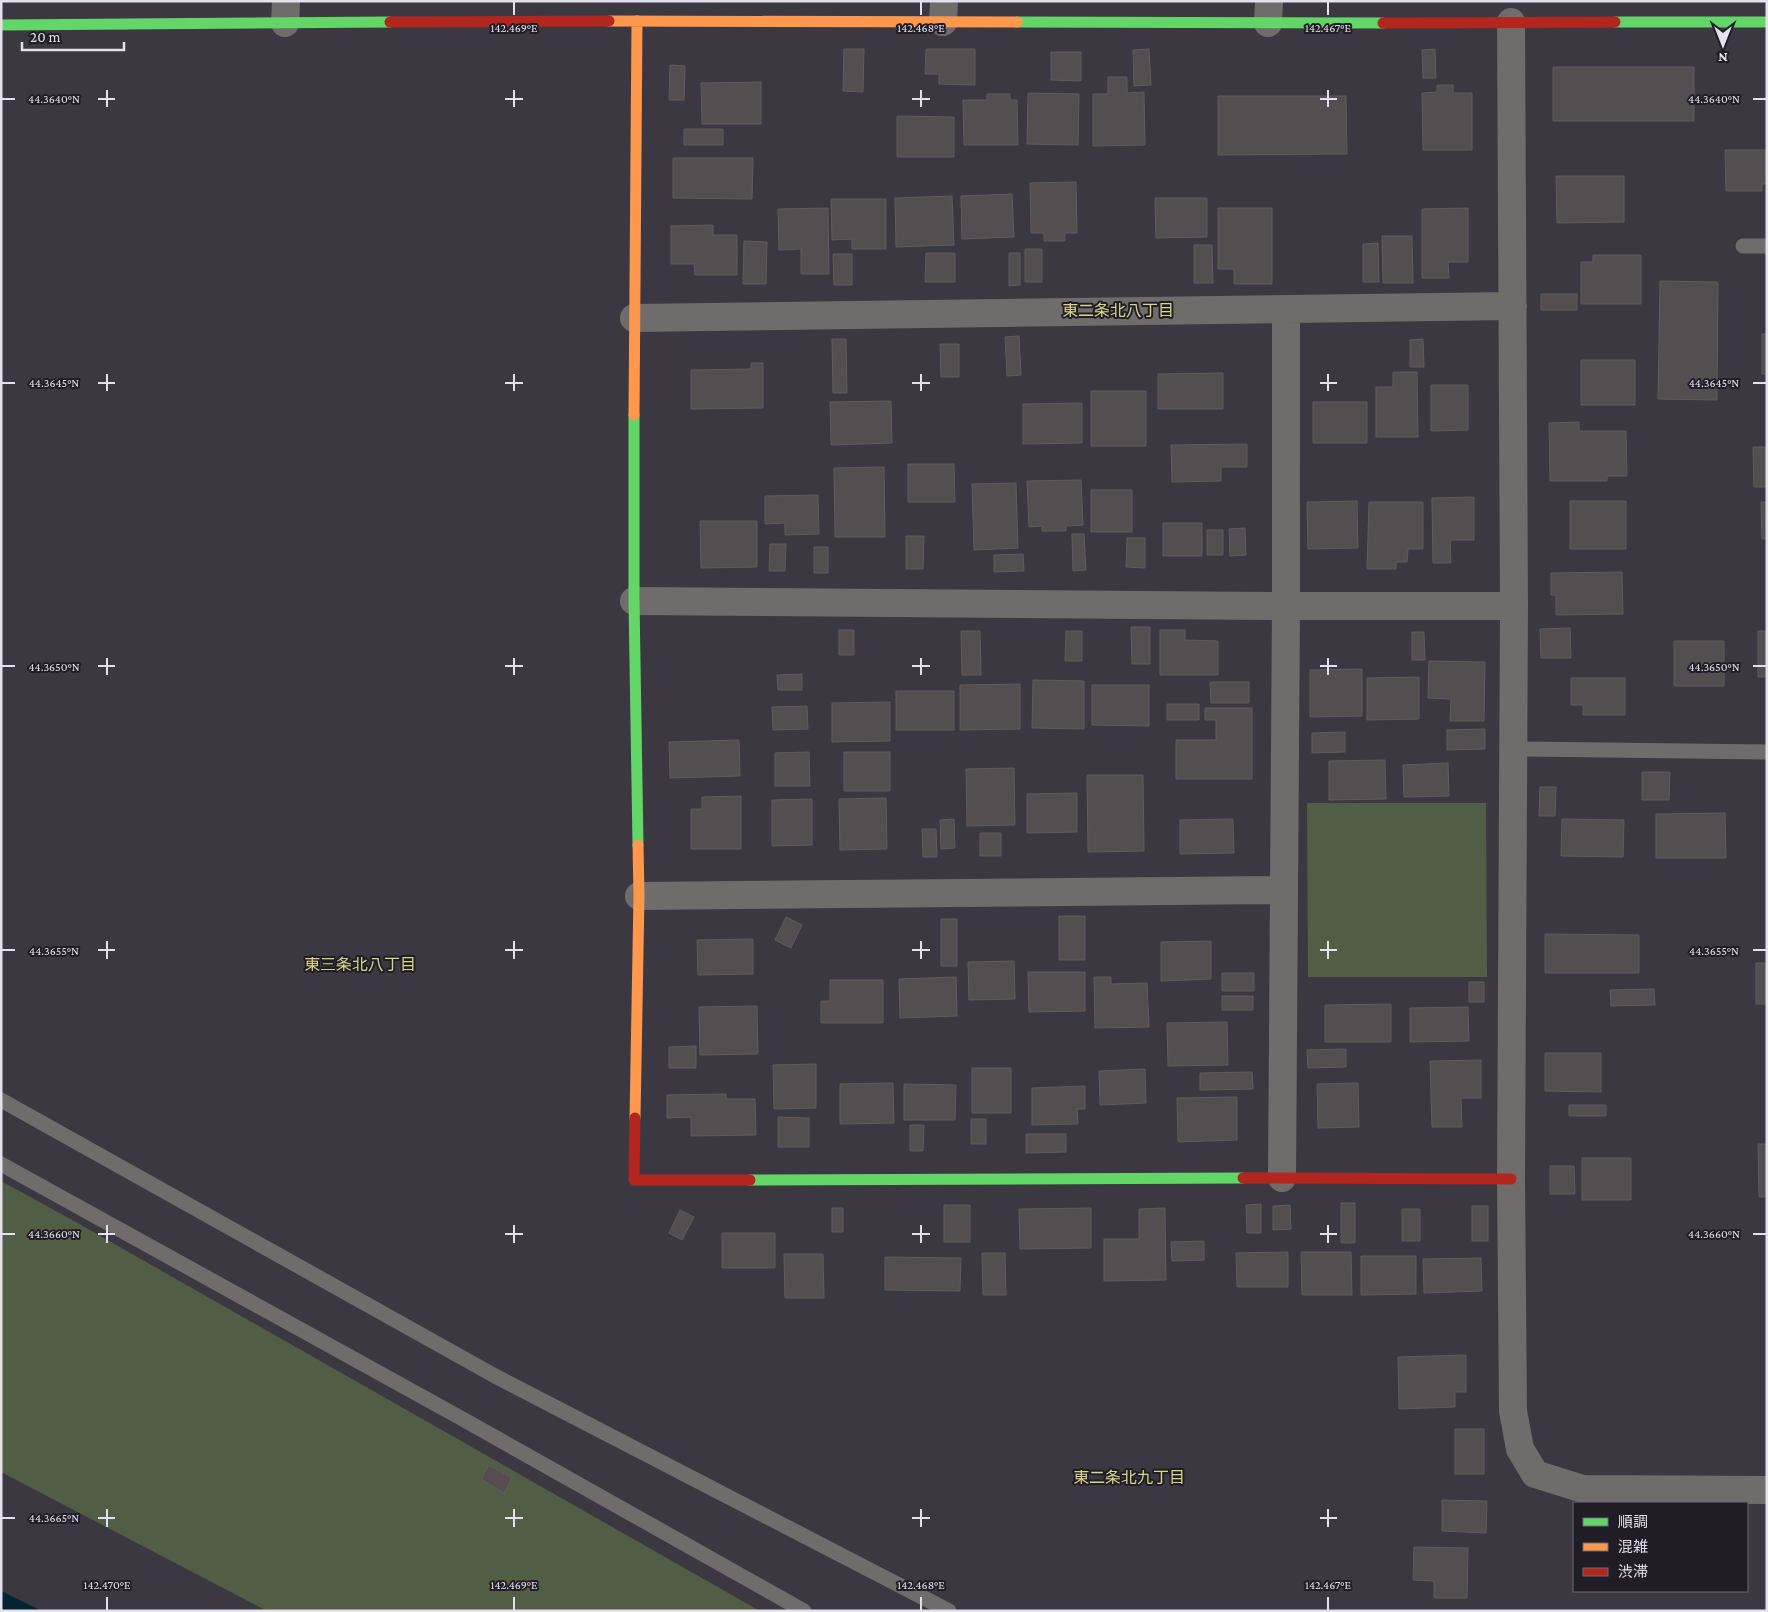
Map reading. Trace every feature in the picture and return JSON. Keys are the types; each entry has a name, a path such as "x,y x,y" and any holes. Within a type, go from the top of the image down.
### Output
{"street":[{"path":"1610,8 1610,22"},
{"path":"1,25 286,12 617,16 637,21 944,12 1269,12 1511,22 1767,22"},
{"path":"637,21 634,601 638,896 634,1180 1282,1178 1511,1180"},
{"path":"1511,22 1514,606 1511,1180 1513,1411 1520,1448 1535,1474 1583,1489 1767,1490"},
{"path":"634,318 1513,306"},
{"path":"1282,1178 1286,310"},
{"path":"634,601 1514,606"},
{"path":"638,896 1284,890"}],"lane":[{"path":"1743,246 1767,246"},
{"path":"1514,749 1767,752"},
{"path":"1,1100 495,1376 949,1611"},
{"path":"1,1164 459,1417 804,1611"}],"green space":[{"path":"1307,803 1486,803 1487,977 1308,977"},
{"path":"1,1181 760,1611 267,1611 1,1472"}],"water":[{"path":"1,1591 42,1611 1,1611"}],"building":[{"path":"844,49 864,49 863,92 843,91"},
{"path":"926,49 975,49 975,85 939,84 939,74 925,74"},
{"path":"1149,49 1151,85 1134,86 1133,50"},
{"path":"1435,49 1436,78 1423,78 1422,50"},
{"path":"1051,52 1081,52 1081,81 1051,80"},
{"path":"670,65 685,66 684,100 669,100"},
{"path":"1553,67 1694,67 1694,121 1553,121"},
{"path":"1108,77 1127,77 1127,93 1144,92 1145,145 1093,146 1093,94 1108,94"},
{"path":"761,82 761,124 702,124 701,83"},
{"path":"1437,85 1453,85 1453,93 1472,93 1472,150 1423,150 1422,93 1437,92"},
{"path":"1028,93 1079,94 1078,145 1027,144"},
{"path":"987,94 1010,94 1010,100 1017,100 1018,145 964,145 963,100 987,100"},
{"path":"1218,96 1346,96 1347,154 1218,155"},
{"path":"897,116 954,117 954,157 897,157"},
{"path":"684,129 723,129 723,145 684,145"},
{"path":"1725,150 1767,150 1767,184 1762,184 1762,191 1726,191"},
{"path":"673,158 753,158 752,199 673,198"},
{"path":"1556,176 1624,176 1624,222 1557,223"},
{"path":"1076,182 1077,233 1065,233 1065,241 1044,241 1044,233 1031,233 1030,183"},
{"path":"1012,194 1014,237 962,239 961,196"},
{"path":"952,196 954,245 896,247 895,198"},
{"path":"1155,198 1207,198 1207,237 1156,238"},
{"path":"831,199 886,199 886,249 852,249 852,239 832,240"},
{"path":"828,208 829,274 801,274 801,249 779,250 778,209"},
{"path":"1218,208 1272,208 1272,284 1234,284 1234,269 1218,269"},
{"path":"1468,208 1468,262 1448,262 1449,278 1422,278 1422,209"},
{"path":"713,225 713,235 737,235 737,275 695,275 694,264 671,264 671,226"},
{"path":"1382,236 1412,236 1413,283 1383,283"},
{"path":"744,241 767,242 766,284 743,284"},
{"path":"1378,243 1379,282 1363,282 1363,244"},
{"path":"1194,245 1212,245 1213,283 1194,283"},
{"path":"1025,249 1042,249 1042,282 1025,282"},
{"path":"926,253 955,253 955,282 925,282"},
{"path":"1009,253 1020,253 1020,285 1009,286"},
{"path":"833,254 852,254 852,285 834,285"},
{"path":"1593,255 1641,255 1641,304 1581,304 1581,262 1593,262"},
{"path":"1660,281 1718,282 1717,400 1658,399"},
{"path":"1541,294 1577,294 1577,310 1541,310"},
{"path":"1762,334 1767,334 1767,374 1762,374"},
{"path":"1019,336 1021,375 1007,376 1005,337"},
{"path":"832,339 846,339 847,393 833,393"},
{"path":"1423,339 1424,367 1410,367 1410,340"},
{"path":"940,344 959,344 959,377 941,377"},
{"path":"1581,360 1635,360 1635,405 1581,405"},
{"path":"751,363 763,363 763,408 691,409 691,370 751,369"},
{"path":"1393,372 1417,372 1418,437 1376,437 1376,387 1393,387"},
{"path":"1223,373 1223,409 1158,409 1158,374"},
{"path":"1431,385 1468,385 1468,430 1431,431"},
{"path":"1091,391 1146,391 1146,446 1091,446"},
{"path":"891,401 892,443 831,445 830,402"},
{"path":"1313,402 1367,402 1367,443 1313,443"},
{"path":"1082,403 1082,443 1023,444 1023,404"},
{"path":"1579,422 1579,431 1626,431 1627,476 1607,476 1607,481 1550,481 1549,423"},
{"path":"1247,444 1247,467 1221,467 1221,481 1172,482 1171,445"},
{"path":"1753,447 1767,447 1767,487 1754,487"},
{"path":"908,464 954,464 955,502 908,502"},
{"path":"884,467 885,537 835,537 834,468"},
{"path":"1081,480 1083,525 1066,526 1066,531 1042,531 1042,526 1029,527 1027,481"},
{"path":"1016,483 1018,548 974,550 972,484"},
{"path":"1091,490 1132,490 1132,532 1091,532"},
{"path":"818,495 819,534 785,535 785,523 765,524 765,496"},
{"path":"1474,497 1474,540 1450,540 1451,563 1433,563 1432,498"},
{"path":"1357,501 1358,548 1308,549 1307,502"},
{"path":"1570,501 1626,501 1626,549 1570,549"},
{"path":"1369,502 1423,502 1423,549 1408,549 1407,562 1396,562 1396,569 1367,569"},
{"path":"1761,502 1767,502 1767,539 1762,539"},
{"path":"700,521 757,521 757,567 701,568"},
{"path":"1163,523 1202,523 1202,556 1163,556"},
{"path":"1245,528 1246,555 1230,556 1229,529"},
{"path":"1207,530 1223,530 1223,555 1207,555"},
{"path":"1072,534 1084,534 1086,570 1073,571"},
{"path":"906,536 924,536 923,569 906,569"},
{"path":"1127,538 1145,538 1145,568 1126,567"},
{"path":"770,544 786,544 785,571 769,571"},
{"path":"814,547 828,547 828,573 814,573"},
{"path":"1023,554 1024,571 994,572 994,555"},
{"path":"1622,572 1623,614 1556,615 1556,595 1551,595 1551,573"},
{"path":"1131,627 1150,627 1150,664 1132,664"},
{"path":"1570,628 1571,658 1541,658 1540,629"},
{"path":"839,630 854,630 854,655 839,655"},
{"path":"1160,630 1185,630 1185,640 1218,641 1218,675 1160,675"},
{"path":"961,631 980,631 981,675 962,675"},
{"path":"1066,631 1082,631 1082,661 1065,661"},
{"path":"1758,631 1767,631 1767,677 1758,677"},
{"path":"1412,632 1424,632 1425,660 1412,660"},
{"path":"1674,641 1724,641 1724,686 1674,686"},
{"path":"1429,661 1485,662 1484,721 1450,721 1451,699 1428,698"},
{"path":"1362,669 1362,716 1310,717 1310,670"},
{"path":"802,674 802,690 778,690 777,675"},
{"path":"1419,677 1419,719 1367,720 1367,678"},
{"path":"1571,678 1625,678 1625,715 1583,715 1583,705 1571,705"},
{"path":"1033,680 1084,681 1084,729 1032,728"},
{"path":"1210,682 1249,682 1249,703 1211,703"},
{"path":"1020,684 1020,729 960,730 960,685"},
{"path":"1092,685 1149,685 1149,726 1092,725"},
{"path":"896,691 954,691 954,730 896,730"},
{"path":"890,702 890,741 832,742 832,703"},
{"path":"1167,704 1199,704 1199,720 1167,720"},
{"path":"807,706 808,729 773,730 772,707"},
{"path":"1205,708 1252,708 1252,779 1176,779 1176,740 1216,740 1216,720 1205,720"},
{"path":"1485,729 1485,749 1447,750 1447,730"},
{"path":"1345,732 1345,752 1312,753 1312,733"},
{"path":"739,740 740,776 670,778 669,742"},
{"path":"809,752 810,786 775,786 775,753"},
{"path":"844,752 890,752 890,791 844,791"},
{"path":"1385,760 1386,799 1329,800 1329,761"},
{"path":"1448,763 1449,796 1404,797 1403,765"},
{"path":"1014,768 1015,825 967,826 966,769"},
{"path":"1642,772 1670,772 1669,800 1642,800"},
{"path":"1087,775 1143,775 1144,851 1088,852"},
{"path":"1540,787 1556,787 1555,816 1539,816"},
{"path":"1077,793 1077,832 1027,833 1027,794"},
{"path":"741,796 741,849 691,849 691,809 702,809 702,797"},
{"path":"886,798 887,849 840,850 839,799"},
{"path":"812,799 812,845 772,846 772,800"},
{"path":"1725,813 1726,858 1656,858 1656,814"},
{"path":"954,819 955,848 941,849 940,820"},
{"path":"1233,819 1234,853 1180,854 1180,820"},
{"path":"1562,819 1624,820 1623,857 1561,856"},
{"path":"922,829 936,829 937,857 923,857"},
{"path":"980,833 1001,833 1001,856 980,856"},
{"path":"1059,916 1085,916 1085,960 1059,960"},
{"path":"786,917 802,925 791,948 775,940"},
{"path":"941,919 957,919 957,966 941,966"},
{"path":"1545,934 1639,935 1639,973 1545,973"},
{"path":"753,939 753,974 698,975 697,940"},
{"path":"1211,941 1211,979 1161,981 1161,942"},
{"path":"1014,961 1015,999 969,1000 968,962"},
{"path":"1756,963 1767,963 1767,1004 1756,1004"},
{"path":"1028,972 1085,972 1085,1011 1029,1012"},
{"path":"1222,973 1254,973 1254,991 1222,991"},
{"path":"956,977 957,1016 900,1018 899,979"},
{"path":"1094,977 1111,977 1111,984 1147,983 1149,1027 1095,1028"},
{"path":"830,980 883,980 883,1023 821,1023 821,1001 830,1001"},
{"path":"1469,982 1484,982 1484,1002 1469,1002"},
{"path":"1654,989 1655,1005 1611,1006 1610,990"},
{"path":"1222,996 1253,996 1253,1010 1222,1010"},
{"path":"1391,1004 1391,1042 1325,1042 1325,1005"},
{"path":"757,1006 758,1054 700,1055 699,1007"},
{"path":"1468,1007 1469,1041 1410,1042 1410,1008"},
{"path":"1227,1022 1228,1065 1168,1066 1167,1023"},
{"path":"696,1046 696,1068 669,1068 669,1047"},
{"path":"1346,1049 1346,1067 1308,1068 1307,1050"},
{"path":"1545,1053 1601,1053 1601,1092 1545,1091"},
{"path":"1481,1060 1481,1098 1461,1098 1462,1127 1432,1127 1430,1061"},
{"path":"816,1064 816,1108 774,1109 773,1065"},
{"path":"972,1068 1011,1068 1011,1113 972,1113"},
{"path":"1145,1069 1146,1103 1100,1105 1099,1071"},
{"path":"1252,1072 1253,1089 1200,1090 1200,1073"},
{"path":"893,1083 894,1123 840,1124 840,1084"},
{"path":"1358,1083 1359,1127 1318,1128 1317,1084"},
{"path":"904,1084 956,1085 955,1120 904,1120"},
{"path":"1085,1086 1085,1109 1077,1109 1078,1124 1032,1125 1032,1088"},
{"path":"726,1094 726,1099 755,1099 756,1135 691,1136 691,1117 667,1118 667,1095"},
{"path":"1237,1097 1237,1140 1178,1142 1177,1098"},
{"path":"1569,1105 1606,1105 1606,1116 1569,1116"},
{"path":"778,1117 809,1118 809,1147 778,1147"},
{"path":"971,1119 986,1119 986,1144 971,1144"},
{"path":"910,1125 924,1125 923,1151 910,1151"},
{"path":"1026,1134 1066,1134 1066,1152 1026,1153"},
{"path":"1758,1144 1767,1144 1767,1197 1759,1197"},
{"path":"1582,1158 1631,1158 1631,1200 1582,1200"},
{"path":"1550,1166 1574,1166 1575,1194 1550,1194"},
{"path":"1341,1203 1355,1203 1355,1243 1341,1243"},
{"path":"1261,1204 1261,1233 1247,1233 1246,1205"},
{"path":"944,1205 970,1205 970,1242 944,1242"},
{"path":"1290,1205 1291,1229 1273,1230 1273,1206"},
{"path":"1472,1206 1488,1206 1488,1241 1472,1241"},
{"path":"832,1208 843,1208 843,1232 832,1232"},
{"path":"1091,1208 1091,1248 1020,1249 1019,1209"},
{"path":"1165,1208 1166,1280 1104,1281 1104,1239 1139,1239 1139,1209"},
{"path":"1402,1209 1420,1209 1420,1241 1402,1241"},
{"path":"680,1210 694,1217 682,1240 669,1233"},
{"path":"722,1233 775,1233 775,1268 722,1268"},
{"path":"1204,1241 1204,1260 1172,1261 1171,1242"},
{"path":"1288,1252 1288,1287 1237,1287 1236,1253"},
{"path":"1301,1252 1351,1252 1352,1295 1302,1295"},
{"path":"982,1253 1005,1253 1006,1295 983,1295"},
{"path":"784,1254 823,1254 824,1298 785,1298"},
{"path":"1361,1256 1416,1256 1416,1294 1361,1295"},
{"path":"885,1257 961,1258 960,1291 885,1290"},
{"path":"1481,1258 1482,1291 1424,1293 1423,1259"},
{"path":"1466,1355 1466,1392 1455,1392 1455,1407 1399,1409 1398,1357"},
{"path":"1455,1429 1484,1429 1484,1474 1455,1474"},
{"path":"489,1465 512,1478 504,1493 481,1479"},
{"path":"1442,1500 1487,1501 1486,1533 1442,1531"},
{"path":"1414,1547 1468,1548 1467,1598 1434,1598 1434,1581 1413,1580"}],"traffic: fast":[{"path":"1,25 390,22"},
{"path":"1017,22 1383,23"},
{"path":"1615,22 1767,22"},
{"path":"634,415 634,601 638,845"},
{"path":"750,1180 1243,1178"}],"traffic: slow":[{"path":"609,21 1017,22"},
{"path":"634,415 637,21"},
{"path":"635,1118 639,896 638,845"}],"traffic: jam":[{"path":"390,22 609,21"},
{"path":"1383,23 1615,22"},
{"path":"635,1118 634,1180 750,1180"},
{"path":"1243,1178 1511,1179"}],"district":[{"name":"東二条北八丁目","path":"1118,310"},
{"name":"東三条北八丁目","path":"360,964"},
{"name":"東二条北九丁目","path":"1129,1477"}]}
